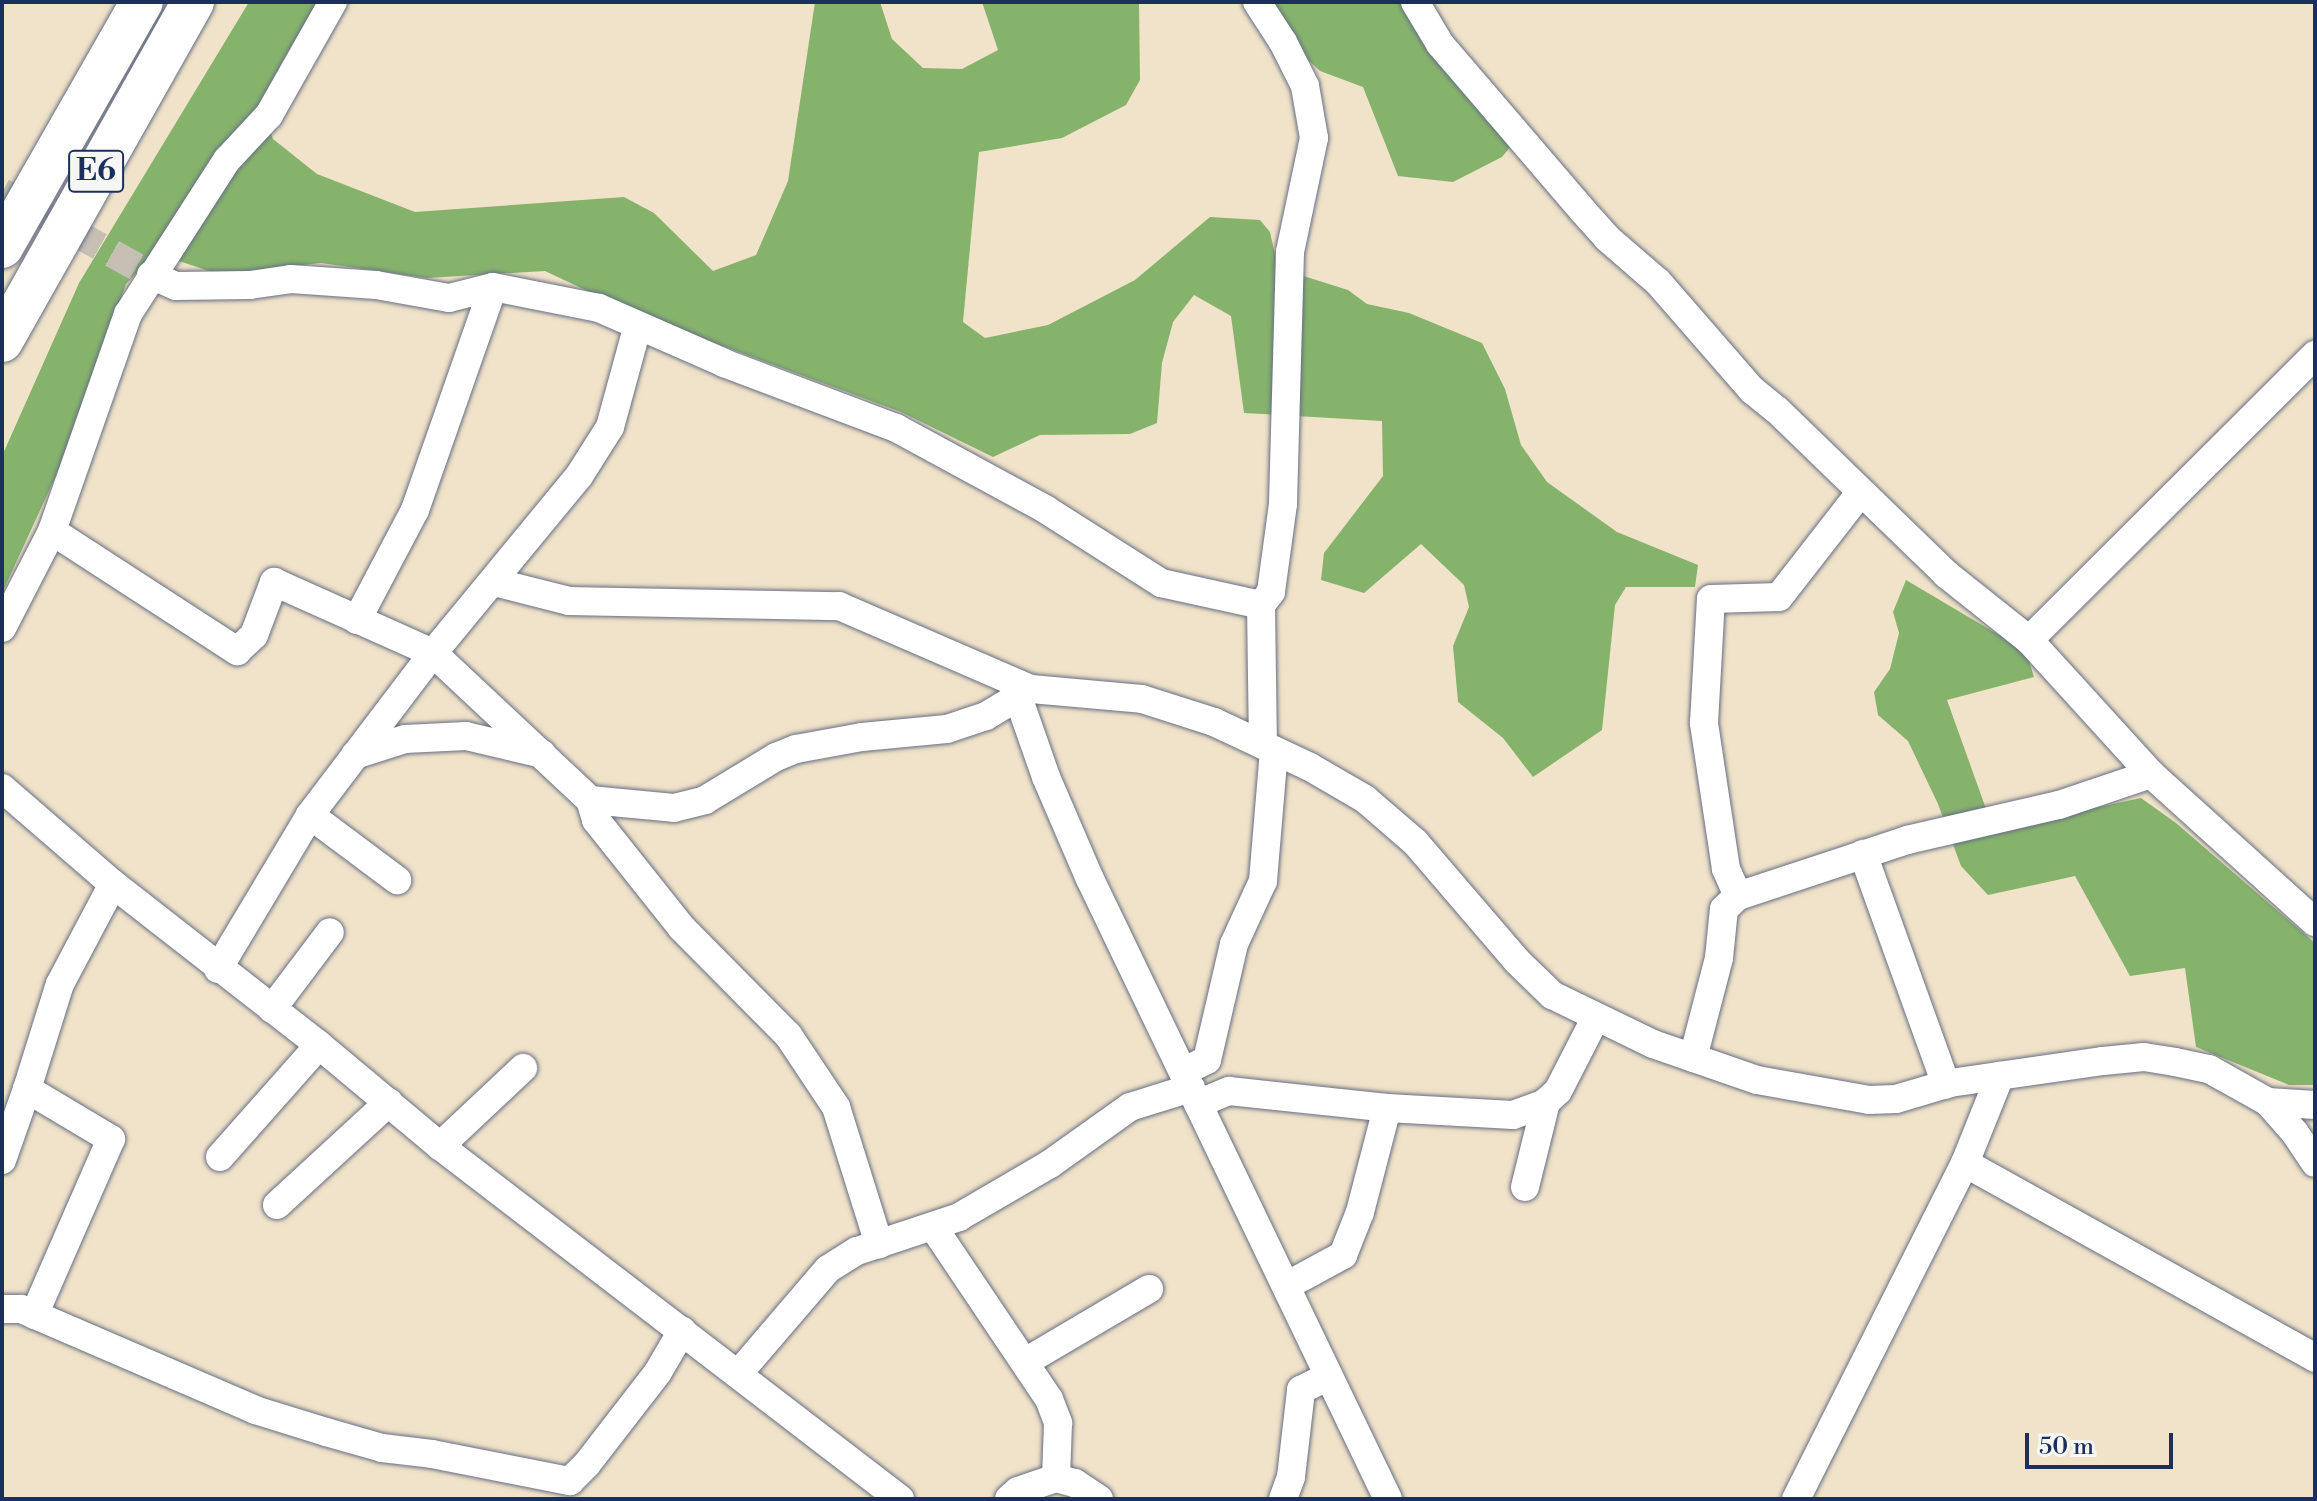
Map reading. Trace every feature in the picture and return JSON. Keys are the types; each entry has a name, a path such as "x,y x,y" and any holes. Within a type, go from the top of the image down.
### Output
{"highway":[{"name":"E6","path":"2,247 142,2"},
{"name":"E6","path":"2,341 193,2"}],"street":[{"path":"2,628 52,531 128,314 227,160 269,115 333,2"},
{"path":"1191,1088 1207,1060 1234,944 1263,881 1269,748 1261,605 1271,592 1283,504 1290,252 1314,138 1305,86 1257,2"},
{"path":"1415,2 1440,44 1583,211 1658,282 1752,390 1777,410 1946,574 2029,640 2151,774 2315,922"},
{"path":"151,275 176,286 250,285 291,279 376,285 449,298 493,287 599,308 637,328 896,428 1045,509 1161,583 1261,605"},
{"path":"357,620 415,510 493,287"},
{"path":"218,969 310,815 433,653 579,476 610,427 637,328"},
{"path":"2029,640 2315,355"},
{"path":"1738,896 1726,869 1704,723 1711,599 1779,597 1860,493"},
{"path":"52,531 237,651 254,635 274,582 433,653 590,800 596,820 682,928 788,1035 836,1107 879,1244"},
{"path":"494,582 569,601 839,606 1024,693 1142,699 1178,708 1269,748 1365,799 1415,842 1517,961 1552,995 1595,1019 1757,1080 1869,1100 1896,1099 1946,1084 2144,1057 2209,1069 2268,1102 2295,1133 2315,1163"},
{"path":"590,800 674,808 695,803 796,749 862,737 947,729 986,716 1024,693"},
{"path":"1024,693 1046,777 1084,866 1388,1499"},
{"path":"355,755 405,739 466,736 543,754"},
{"path":"1693,1058 1719,958 1724,909 1738,896 1863,854 1970,824 2059,805 2151,774"},
{"path":"2,788 113,884 319,1045 440,1146 900,1499"},
{"path":"310,815 397,880"},
{"path":"1863,854 1946,1084"},
{"path":"2,1160 60,984 113,884"},
{"path":"272,1009 330,932"},
{"path":"738,1374 828,1269 857,1251 934,1228 1050,1164 1130,1107 1191,1088 1387,1108 1513,1115 1546,1102 1558,1091 1595,1019"},
{"path":"220,1157 319,1045"},
{"path":"440,1146 523,1068"},
{"path":"1796,1499 1965,1163 2000,1076"},
{"path":"27,1089 111,1139 34,1315"},
{"path":"277,1205 389,1102"},
{"path":"1525,1187 1546,1102"},
{"path":"2268,1102 2315,1105"},
{"path":"1286,1286 1343,1255 1360,1212 1387,1108"},
{"path":"1965,1163 2315,1358"},
{"path":"934,1228 1049,1399 1058,1423 1056,1478"},
{"path":"1025,1362 1149,1289"},
{"path":"2,1309 21,1309 255,1410 382,1448 432,1454 571,1490 682,1331"},
{"path":"1283,1499 1291,1477 1301,1390 1329,1376"},
{"path":"1009,1499 1018,1491 1056,1478 1075,1483 1099,1499"}],"green space":[{"path":"249,2 322,2 263,112 273,139 317,174 415,212 624,197 654,213 713,271 756,255 788,181 815,2 880,2 892,39 923,68 962,69 998,50 982,2 1139,2 1140,80 1126,105 1062,138 979,152 963,322 985,338 1048,325 1135,280 1210,217 1260,220 1270,232 1278,268 1348,290 1367,304 1409,313 1482,343 1505,389 1521,445 1547,482 1617,532 1698,565 1695,587 1626,587 1615,605 1602,730 1533,777 1503,738 1458,702 1453,646 1469,607 1464,585 1421,544 1364,593 1321,580 1324,553 1383,476 1382,421 1244,413 1231,316 1194,295 1173,322 1162,363 1157,423 1130,434 1040,435 993,457 901,412 634,313 545,271 427,278 321,263 218,274 155,253 126,284 65,456 2,593 2,456 79,283"},
{"path":"1246,2 1406,2 1511,146 1502,157 1453,182 1398,176 1363,87 1320,71"},
{"path":"1906,580 2026,651 2034,677 1947,700 1985,806 2001,828 2141,798 2176,823 2315,943 2315,1085 2289,1085 2196,1047 2185,968 2130,976 2075,876 1988,895 1961,866 1938,804 1908,741 1878,715 1874,692 1890,669 1899,633 1893,612"}],"tunnel":[{"path":"2,192 151,275"}]}
